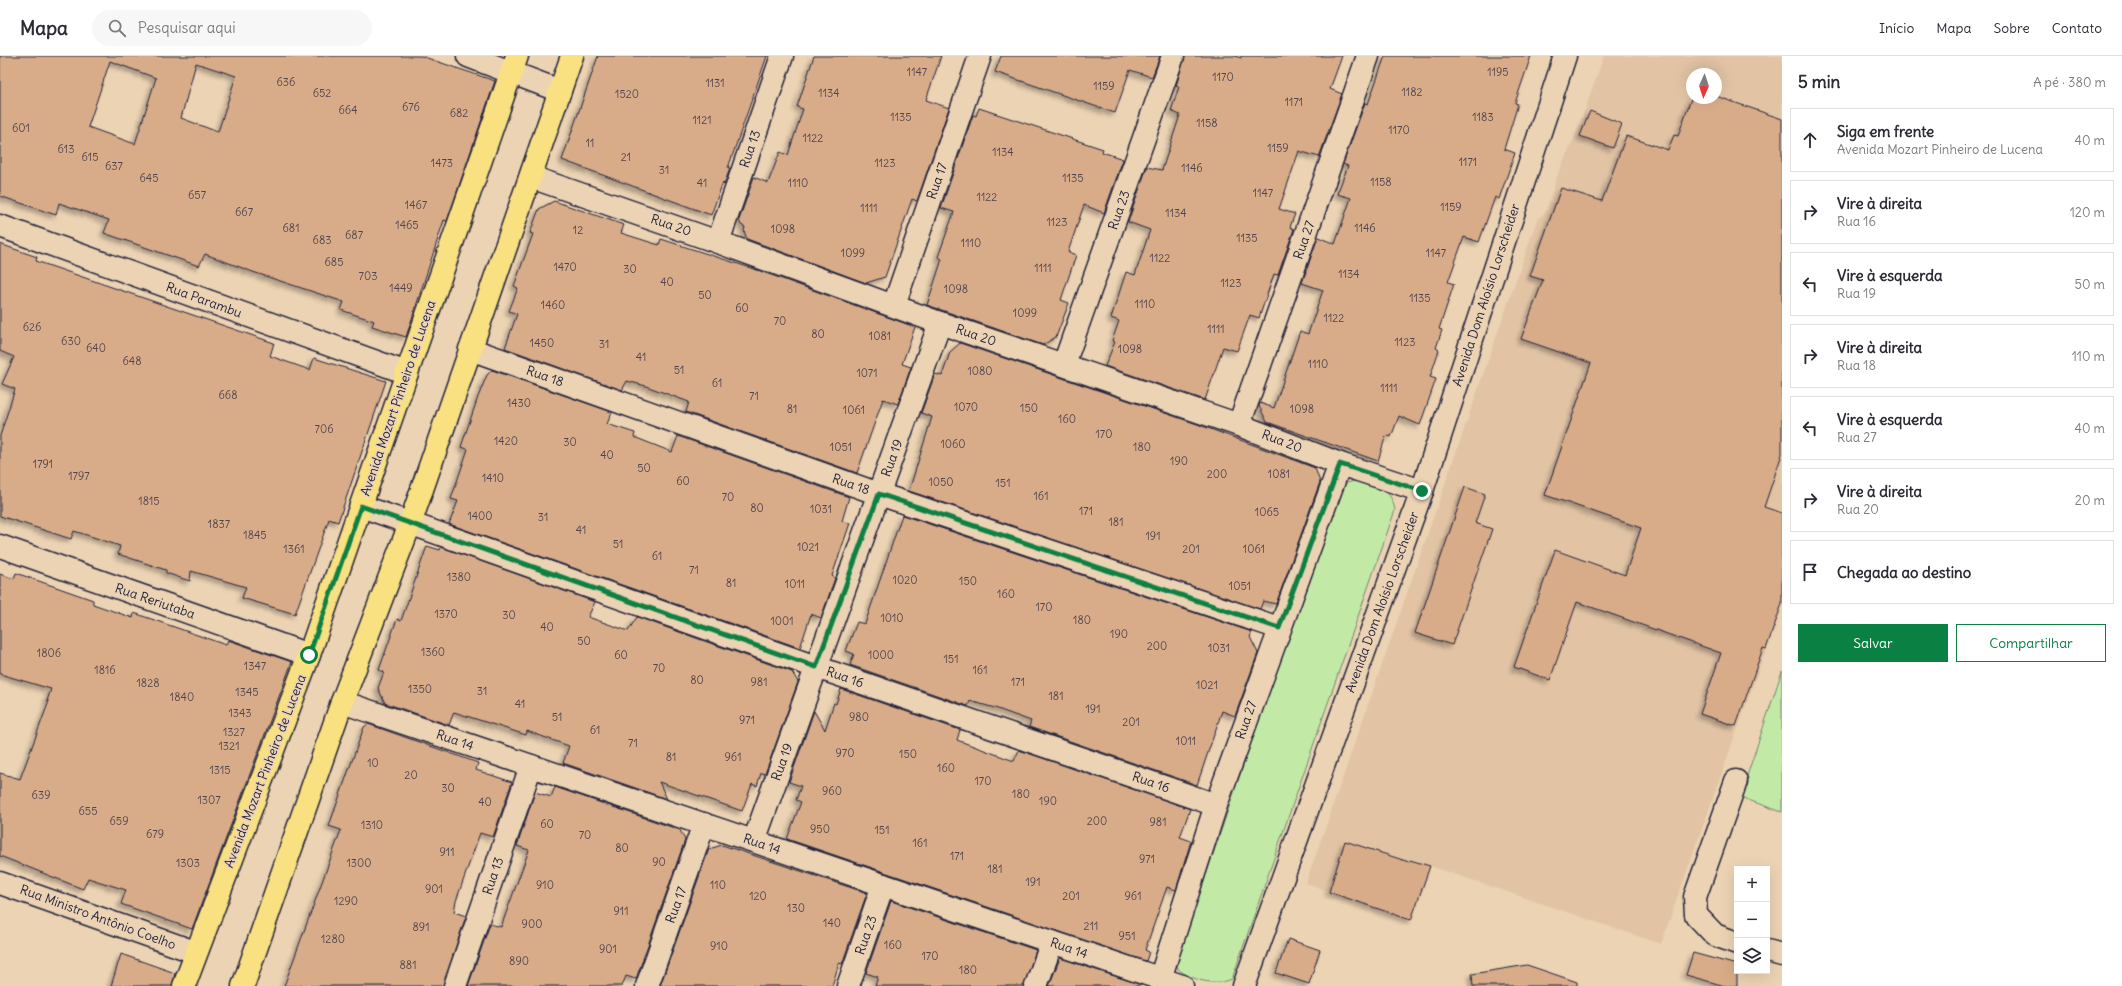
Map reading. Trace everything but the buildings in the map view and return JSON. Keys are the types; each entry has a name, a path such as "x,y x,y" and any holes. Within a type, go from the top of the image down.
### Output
{"main road":[{"path":"243,986 342,702 410,524 572,56"},
{"name":"Avenida Mozart Pinheiro de Lucena","path":"184,986 195,952 309,655 514,64"}],"street":[{"path":"468,56 514,64 560,91"},
{"name":"Rua 13","path":"718,242 782,56"},
{"name":"Rua 17","path":"894,306 980,56"},
{"name":"Rua 23","path":"1064,364 1173,56"},
{"name":"Rua 27","path":"1239,425 1368,56"},
{"name":"Avenida Dom Aloísio Lorscheider","path":"1244,986 1422,491 1565,56"},
{"name":"Rua 20","path":"531,177 718,242 894,306 1239,425 1340,464 1422,491"},
{"name":"Rua Parambu","path":"0,226 407,373"},
{"name":"Rua 19","path":"754,841 940,322"},
{"name":"Rua 18","path":"470,349 879,494 1279,628"},
{"name":"Rua 27","path":"1160,979 1216,805 1279,628 1340,464"},
{"name":"Rua 16","path":"361,506 816,667 1216,805"},
{"name":"Rua Reriutaba","path":"0,546 309,655"},
{"name":"Rua 14","path":"342,702 1182,986"},
{"name":"Rua 13","path":"455,986 531,766"},
{"path":"1734,942 1715,935 1696,915 1695,897 1736,781"},
{"name":"Rua 17","path":"647,986 704,824"},
{"name":"Rua Ministro Antônio Coelho","path":"0,882 195,952"},
{"name":"Rua 23","path":"848,986 883,885"},
{"path":"1036,986 1052,942"},
{"path":"1770,952 1782,955"}],"shaded area":[{"path":"1604,56 1782,56 1782,604 1661,944 1430,866 1411,920 1306,883 1537,220 1546,211 1559,171 1576,134"}],"green space":[{"path":"1361,480 1384,490 1391,498 1395,510 1232,979 1212,982 1191,977 1178,969 1177,960 1337,490 1346,483"},
{"path":"1782,671 1782,812 1740,797"}],"route":[{"path":"309,655 361,506 816,667 879,494 1279,628 1340,464 1422,491"}]}
